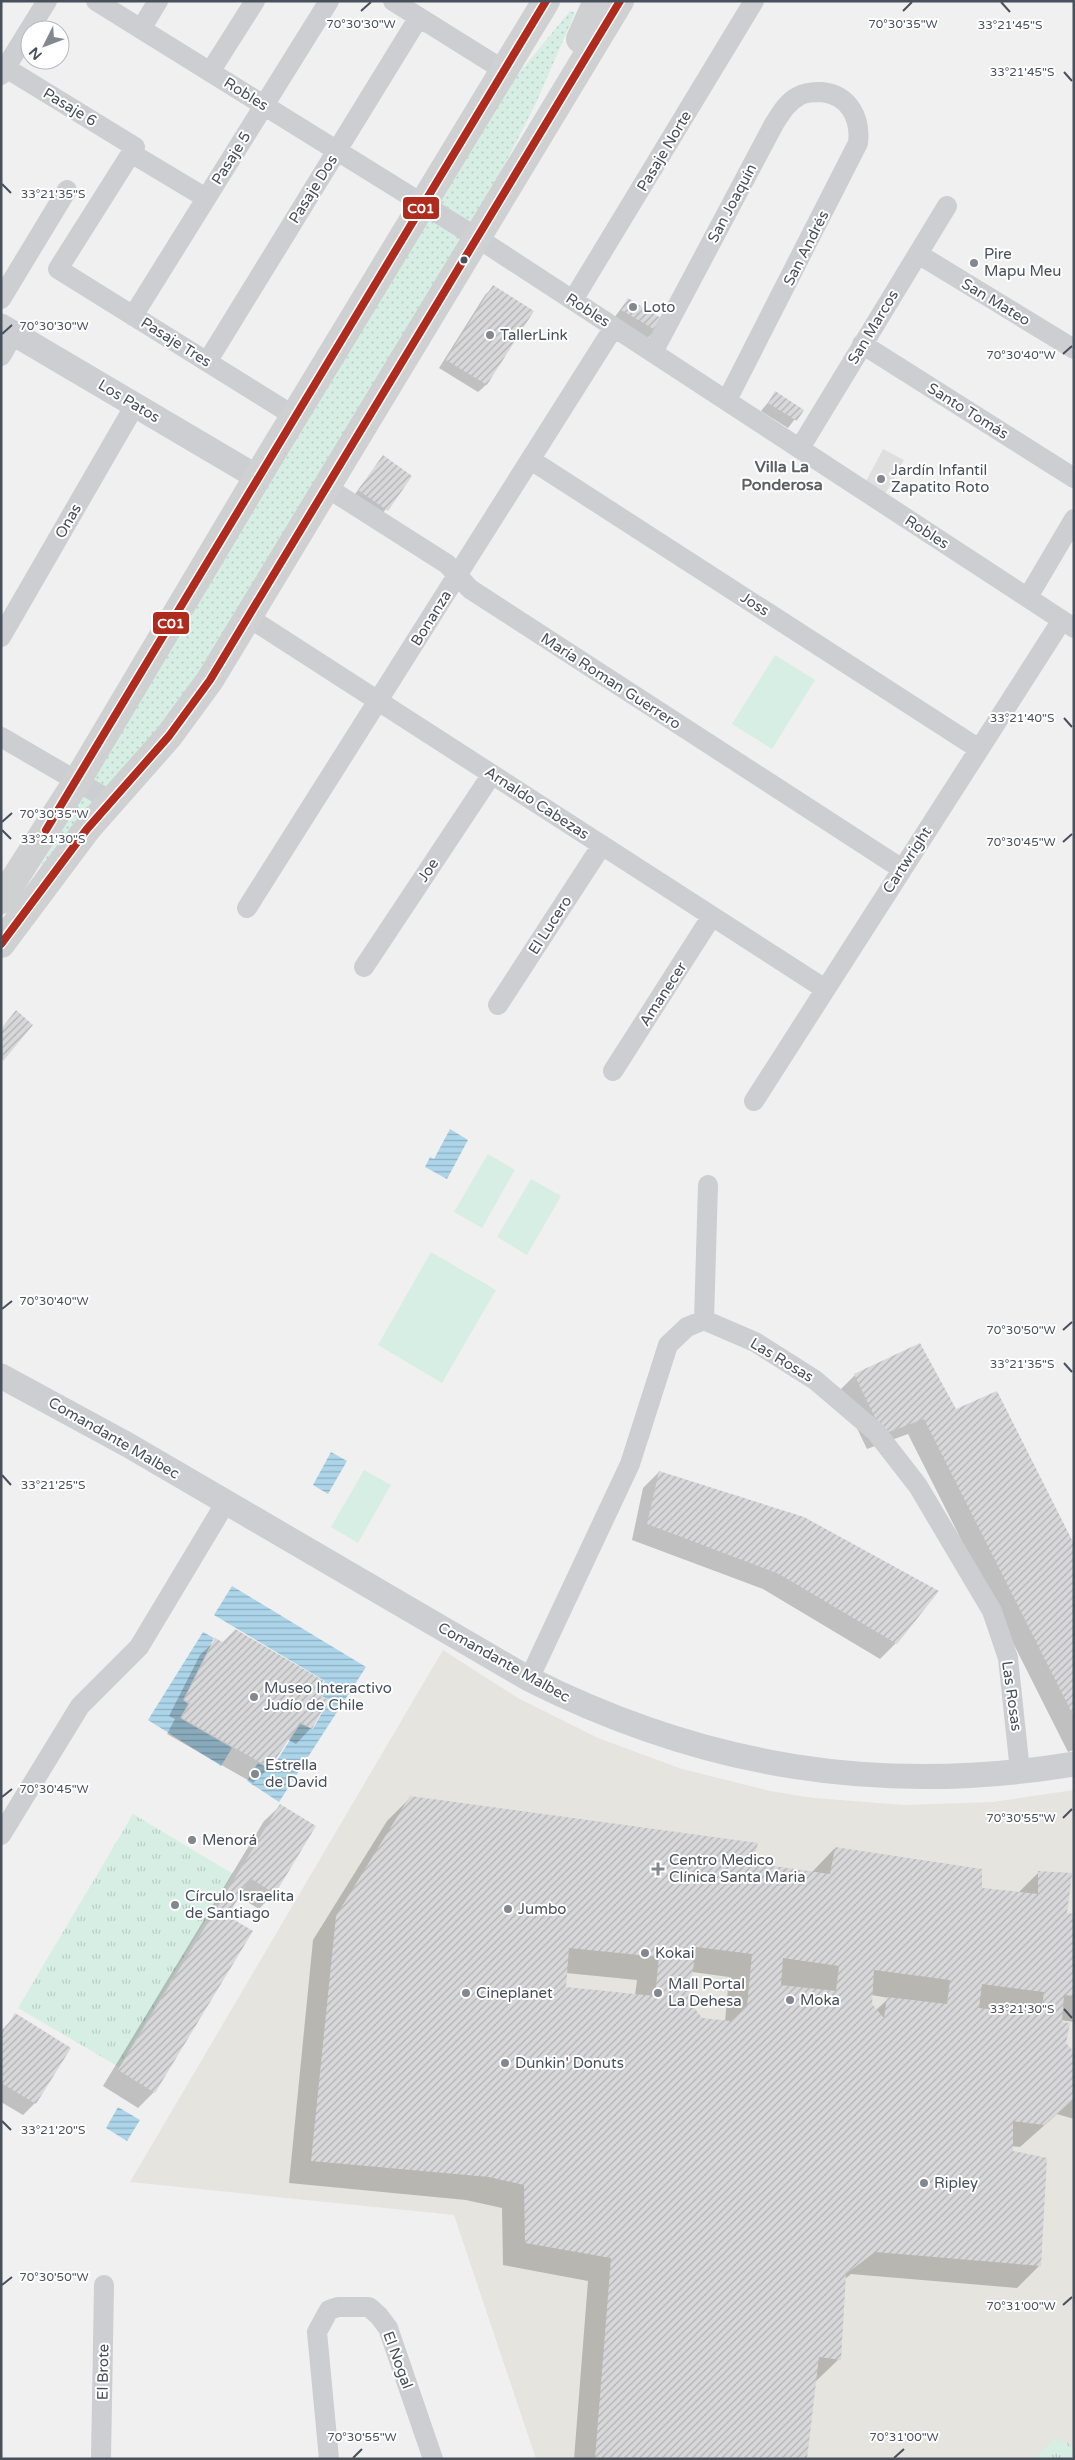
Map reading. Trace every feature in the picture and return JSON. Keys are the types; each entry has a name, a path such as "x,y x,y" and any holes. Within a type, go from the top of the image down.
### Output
{"main road":[{"path":"1,900 77,782 257,477 546,1"},
{"path":"505,71 561,1"},
{"path":"559,102 584,28 597,1"},
{"path":"1,944 87,829 183,719 210,680 620,1"}],"street":[{"path":"3,72 47,1"},
{"name":"Robles","path":"96,1 476,237 1068,624"},
{"path":"141,29 158,1"},
{"path":"210,72 255,1"},
{"name":"Pasaje 5","path":"133,316 329,1"},
{"path":"393,1 505,71"},
{"name":"Pasaje Norte","path":"573,300 754,1"},
{"name":"Pasaje Dos","path":"207,362 419,17"},
{"name":"Pasaje 6","path":"3,72 133,150 206,198"},
{"name":"San Joaquín","path":"653,352 774,124 786,106 800,95 817,92 838,96"},
{"name":"San Andrés","path":"727,400 858,143 859,132 855,117 849,105 838,96"},
{"name":"Pasaje Tres","path":"133,150 58,269 294,416"},
{"path":"1,299 67,190"},
{"name":"San Marcos","path":"800,448 947,206"},
{"name":"San Mateo","path":"918,254 1074,349"},
{"name":"Bonanza","path":"247,908 614,327"},
{"path":"1,356 8,330"},
{"name":"Los Patos","path":"8,330 257,477"},
{"name":"Santo Tomás","path":"862,344 1074,478"},
{"name":"Onas","path":"1,637 135,405"},
{"name":"Joss","path":"531,460 978,749"},
{"name":"María Roman Guerrero","path":"326,486 447,564 470,589 902,869"},
{"path":"1028,597 1074,519"},
{"name":"Arnaldo Cabezas","path":"248,617 825,990"},
{"name":"Cartwright","path":"754,1101 978,749 1068,624"},
{"path":"1,737 111,801"},
{"name":"Joe","path":"364,967 492,774"},
{"name":"El Lucero","path":"498,1005 602,845"},
{"name":"Amanecer","path":"614,1072 712,916"},
{"path":"529,1679 630,1464 668,1345 687,1327 704,1320 708,1185"},
{"name":"Las Rosas","path":"704,1320 754,1342 815,1380 876,1432 918,1486 992,1611 1008,1658 1020,1771"},
{"name":"Comandante Malbec","path":"1,1376 94,1426 529,1679 579,1704 656,1734 727,1754 790,1767 846,1774 919,1777 1020,1771 1074,1764"},
{"path":"1,1835 80,1706 139,1647 226,1502"},
{"name":"El Brote","path":"101,2459 104,2285"},
{"name":"El Nogal","path":"329,2459 317,2332 329,2310 338,2307 369,2307 388,2328 433,2459"}],"shaded area":[{"name":"Jardín Infantil Zapatito Roto","path":"883,449 904,460 884,496 864,485"},
{"name":"Mall Portal La Dehesa","path":"443,1650 518,1698 598,1738 682,1769 770,1791 814,1798 904,1805 993,1802 1074,1790 1074,2459 536,2459 454,2215 130,2182"}],"green space":[{"path":"570,11 575,13 536,103 481,211 160,737 13,915 134,701 510,84"},
{"path":"775,655 815,680 772,749 732,724"},
{"path":"488,1154 515,1170 482,1228 454,1212"},
{"path":"531,1179 561,1196 527,1255 497,1237"},
{"path":"431,1252 496,1290 442,1383 378,1345"},
{"path":"364,1470 391,1485 358,1543 331,1527"},
{"path":"133,1814 233,1874 119,2067 18,2008"},
{"path":"1054,2439 1069,2443 1074,2451 1074,2459 1034,2459"}],"water":[{"path":"450,1129 468,1140 447,1179 425,1167 430,1157 434,1159"},
{"path":"331,1452 347,1461 328,1494 313,1485"},
{"path":"232,1586 366,1667 279,1802 247,1781 258,1763 271,1770 300,1724 313,1729 329,1700 318,1694 325,1681 214,1615"},
{"path":"203,1632 214,1638 183,1700 188,1704 180,1718 232,1748 221,1766 148,1720"},
{"path":"118,2107 140,2120 127,2141 106,2128"}],"building":[{"name":"TallerLink","path":"493,285 534,311 487,385 446,360"},
{"path":"628,298 664,320 657,331 621,310"},
{"path":"775,391 804,410 797,421 768,403"},
{"path":"383,455 412,476 388,511 358,490"},
{"path":"16,1010 33,1025 3,1061 1,1029"},
{"path":"920,1343 956,1409 997,1391 1074,1544 1074,1717 924,1419 883,1434 854,1374"},
{"path":"659,1471 804,1517 939,1591 897,1644 779,1574 647,1524"},
{"name":"Museo Interactivo Judío de Chile","path":"235,1629 324,1681 317,1694 328,1700 312,1729 300,1722 270,1768 182,1718 190,1703 184,1700 215,1638 226,1644"},
{"name":"Mall Portal La Dehesa","path":"410,1796 758,1843 752,1863 830,1874 835,1847 982,1869 982,1888 1038,1894 1038,1871 1072,1873 1067,1913 1074,1914 1074,1996 1064,1995 1062,2022 1070,2023 1066,2043 1074,2052 1074,2099 1044,2125 1013,2121 1013,2151 1047,2158 1041,2266 875,2252 846,2274 841,2360 819,2357 807,2459 595,2459 611,2258 525,2243 524,2185 489,2177 311,2161 336,1916","holes":["696,1947 752,1954 747,2006 731,2021 702,2018 689,2001","569,1948 659,1957 655,1996 566,1987","783,1958 839,1966 836,1991 781,1985","874,1970 950,1980 947,2004 887,1997 884,2018 872,2004","982,1984 1044,1992 1041,2015 979,2008"]},
{"path":"280,1804 316,1826 275,1894 250,1878 228,1916 253,1931 155,2093 118,2070"},
{"path":"15,2013 71,2048 36,2104 1,2083 1,2036"}],"transit line":[{"name":"C01","path":"46,830 546,1"},
{"name":"C01","path":"1,944 87,829 169,736 210,680 620,1"}],"place":[{"name":"Pire Mapu Meu","path":"974,263"},
{"name":"Loto","path":"633,307"},
{"name":"TallerLink","path":"490,335"},
{"name":"Jardín Infantil Zapatito Roto","path":"881,479"},
{"name":"Museo Interactivo Judío de Chile","path":"254,1697"},
{"name":"Estrella de David","path":"255,1774"},
{"name":"Menorá","path":"192,1840"},
{"name":"Centro Medico Clínica Santa Maria","path":"658,1869"},
{"name":"Círculo Israelita de Santiago","path":"175,1905"},
{"name":"Jumbo","path":"508,1909"},
{"name":"Kokai","path":"645,1953"},
{"name":"Cineplanet","path":"466,1993"},
{"name":"Mall Portal La Dehesa","path":"658,1993"},
{"name":"Moka","path":"790,2000"},
{"name":"Dunkin' Donuts","path":"505,2063"},
{"name":"Ripley","path":"924,2183"}],"district":[{"name":"Villa La Ponderosa","path":"782,476"}]}
